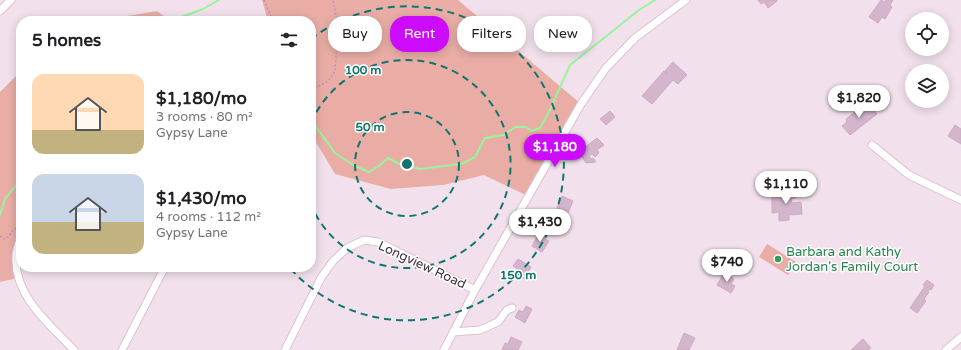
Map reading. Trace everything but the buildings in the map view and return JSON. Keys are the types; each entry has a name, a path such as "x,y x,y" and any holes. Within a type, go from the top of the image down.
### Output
{"street":[{"path":"0,11 11,0"},
{"path":"444,350 580,104 606,68 635,38 686,0"},
{"path":"872,145 909,175 961,200"},
{"name":"Longview Road","path":"285,350 321,278 333,261 347,248 364,240 378,242 476,290"},
{"path":"17,272 18,278 27,297 40,315 74,350"},
{"path":"122,350 162,272"},
{"path":"453,332 480,330 498,322 507,310 512,308"},
{"path":"946,350 961,338"}],"path":[{"path":"264,0 271,16"},
{"path":"316,88 328,82 335,72 338,25 333,0"},
{"path":"0,236 4,239 8,237 16,228"}],"shaded area":[{"path":"262,0 458,0 477,16 457,16 457,52 520,52 581,104 528,196 484,175 443,185 391,189 335,174 316,142 316,16 267,16"},
{"path":"157,11 164,16 128,16"},
{"path":"16,76 16,272 18,272 18,278 0,282 0,92"},
{"name":"Barbara and Kathy Jordan's Family Court","path":"767,244 796,262 788,275 759,257"}],"waterway":[{"path":"184,16 203,9 219,0"},
{"path":"316,127 335,153 355,166 369,172 388,158 399,164 420,169 461,164 475,157 485,138 504,135 515,127 526,127 532,131 540,128 549,112 570,65 639,10 655,0"},
{"path":"0,215 5,199 16,185"}],"place":[{"name":"Barbara and Kathy Jordan's Family Court","path":"778,259"}]}
